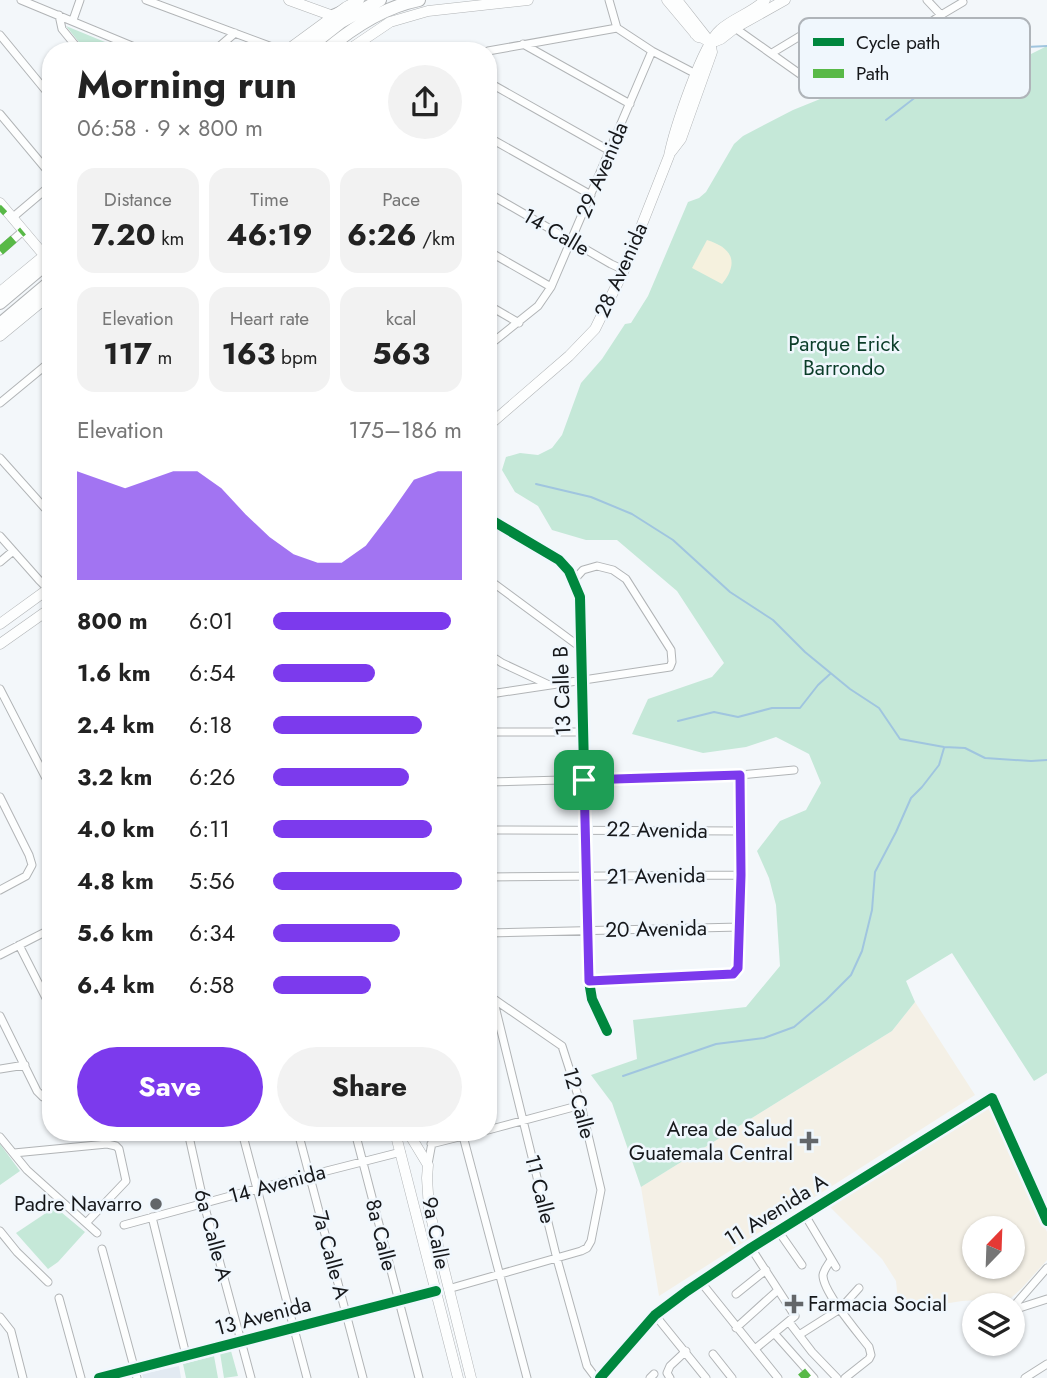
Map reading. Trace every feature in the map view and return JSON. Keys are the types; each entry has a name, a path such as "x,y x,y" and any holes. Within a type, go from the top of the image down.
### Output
{"highway":[{"path":"335,42 363,23 419,0"},
{"path":"333,16 370,1"},
{"path":"315,42 370,1"},
{"path":"0,303 42,262"},
{"path":"0,324 42,289"}],"street":[{"path":"21,0 123,42"},
{"path":"73,20 80,0"},
{"path":"146,0 260,42"},
{"path":"289,0 333,16"},
{"path":"360,42 390,22 428,11 528,0"},
{"path":"609,0 617,28 652,51 700,75 732,31"},
{"path":"667,0 695,28 709,32 718,31"},
{"path":"677,0 708,46"},
{"path":"708,46 718,31 765,0"},
{"path":"708,46 785,0"},
{"path":"927,0 941,15"},
{"path":"297,42 347,3 370,1"},
{"path":"937,18 956,2"},
{"path":"59,15 62,29 73,42"},
{"path":"497,49 617,28"},
{"path":"732,31 772,53 799,75"},
{"path":"224,42 235,33"},
{"path":"0,35 42,86"},
{"path":"772,53 799,37"},
{"path":"522,44 630,104"},
{"name":"28 Avenida","path":"497,418 569,356 595,329 624,270 669,156 681,139 700,75 712,52 708,46"},
{"name":"29 Avenida","path":"497,339 538,306 551,287 652,51"},
{"path":"497,87 610,151"},
{"path":"0,114 42,164"},
{"path":"497,142 591,195"},
{"path":"12,218 42,193"},
{"name":"14 Calle","path":"497,197 624,270"},
{"path":"1,208 42,249"},
{"path":"0,251 23,231"},
{"path":"497,256 551,287"},
{"path":"0,292 42,260"},
{"path":"0,336 41,302"},
{"path":"497,310 519,323"},
{"path":"0,403 42,368"},
{"path":"0,458 42,505"},
{"path":"497,523 559,560 574,580 583,570 597,566 613,570 626,579 671,650 672,662 670,667 497,693"},
{"path":"0,536 42,582"},
{"path":"0,562 13,551"},
{"name":"13 Calle B","path":"574,580 580,597 589,981 592,999 607,1031"},
{"path":"497,586 580,647"},
{"path":"0,624 42,595"},
{"path":"0,644 42,614"},
{"path":"497,660 549,685"},
{"path":"0,689 3,701 42,770"},
{"path":"497,733 583,732"},
{"path":"497,782 740,775 794,770"},
{"path":"589,981 736,972 740,927 740,775"},
{"path":"0,797 29,855 32,867 24,877 0,890"},
{"name":"22 Avenida","path":"497,830 741,831"},
{"name":"21 Avenida","path":"497,877 741,875"},
{"name":"20 Avenida","path":"497,933 740,927"},
{"path":"0,955 42,934"},
{"path":"19,945 42,990"},
{"name":"12 Calle","path":"497,1001 562,1045 581,1105 601,1190 591,1241 587,1248 557,1259"},
{"path":"0,1016 37,1091 42,1095"},
{"name":"11 Calle","path":"497,1023 587,1366 598,1378"},
{"path":"0,1069 25,1065"},
{"name":"11 Avenida A","path":"598,1378 655,1315 700,1281 992,1098 1047,1221"},
{"path":"497,1128 581,1105"},
{"path":"0,1137 42,1185 97,1233"},
{"name":"6a Calle A","path":"190,1141 251,1378"},
{"path":"244,1141 307,1378"},
{"name":"7a Calle A","path":"300,1141 363,1378"},
{"name":"8a Calle","path":"357,1141 419,1378"},
{"name":"9a Calle","path":"398,1141 458,1378"},
{"path":"413,1141 428,1165"},
{"path":"428,1165 432,1141"},
{"path":"432,1144 444,1141"},
{"path":"464,1141 527,1378"},
{"path":"14,1153 107,1144 116,1146 121,1153 126,1181 86,1223"},
{"name":"14 Avenida","path":"124,1225 401,1152"},
{"name":"9a Calle","path":"428,1165 426,1178 429,1209 471,1378"},
{"path":"408,1180 421,1183 426,1178"},
{"path":"805,1215 834,1263 825,1269 824,1282 872,1355 845,1378"},
{"path":"152,1217 186,1356"},
{"path":"0,1231 48,1282"},
{"path":"779,1232 802,1265"},
{"path":"751,1248 778,1290 799,1335 837,1378"},
{"path":"102,1249 136,1373"},
{"path":"448,1289 557,1259"},
{"path":"1025,1294 1047,1268"},
{"path":"736,1294 766,1270"},
{"path":"700,1281 778,1378"},
{"path":"799,1335 840,1309 859,1288"},
{"path":"736,1328 778,1290"},
{"name":"13 Avenida","path":"100,1378 136,1373 186,1356 436,1291"},
{"path":"59,1298 81,1378"},
{"path":"1025,1305 1047,1299"},
{"path":"655,1315 706,1378"},
{"path":"0,1317 11,1331 23,1378"},
{"path":"755,1349 792,1319"},
{"path":"774,1333 811,1375 801,1378"},
{"path":"668,1374 670,1366 686,1350"},
{"path":"713,1354 732,1378"},
{"path":"1025,1378 1047,1364"}],"shaded area":[{"name":"Area de Salud Guatemala Central","path":"915,1002 975,1095 659,1296 641,1187 892,1031"},
{"path":"989,1108 1047,1232 1047,1260 1016,1293 962,1293 962,1301 899,1311 896,1281 882,1259 828,1205 884,1174"},
{"path":"179,1366 181,1378 143,1378 142,1374"}],"green space":[{"path":"66,26 105,42 79,42"},
{"name":"Parque Erick Barrondo","path":"1047,46 1047,1073 1034,1081 952,953 906,981 915,1002 892,1031 641,1187 612,1103 591,1075 637,1059 633,1020 746,1007 780,966 776,905 769,878 757,851 780,821 806,810 821,783 809,754 776,737 746,747 703,753 632,734 648,699 712,677 724,663 677,591 617,540 586,540 552,530 538,506 515,492 502,470 506,457 520,453 538,455 552,448 562,435 581,383 602,359 625,324 631,323 648,296 688,202 706,192 734,144 743,136 823,98 1030,98 1030,54"},
{"path":"0,1144 20,1171 0,1185"},
{"path":"55,1207 85,1232 58,1262 48,1269 16,1233"},
{"path":"231,1351 238,1376 224,1378 220,1353"},
{"path":"214,1356 218,1378 186,1378 183,1364"}],"sand":[{"path":"707,240 723,247 731,257 730,269 722,284 692,268"}],"waterway":[{"path":"1030,47 1047,46"},
{"path":"886,120 916,98"},
{"path":"536,484 591,497 632,514 673,540 730,592 773,620 805,652 850,689 879,708 900,739 965,748 985,758 1047,760"},
{"path":"678,721 714,712 738,717 772,708 800,708 830,674"},
{"path":"623,1076 716,1044 764,1038 794,1027 851,975 862,951 872,910 875,872 911,798 939,765 944,748"}],"marked path":[{"path":"0,212 4,208"},
{"path":"0,251 23,231"},
{"path":"801,1378 808,1372"}],"cycle path":[{"path":"497,523 559,560 569,571 580,597 589,981 592,999 607,1031"},
{"path":"589,981 736,972 741,875 740,775"},
{"path":"600,1378 655,1315 687,1291 751,1248 992,1098 1047,1221"},
{"path":"99,1378 436,1291"}],"place":[{"name":"Area de Salud Guatemala Central","path":"809,1141"},
{"name":"Padre Navarro","path":"156,1204"},
{"name":"Farmacia Social","path":"794,1304"}],"route":[{"path":"740,775 741,875 736,972 589,981 584,780 740,775"}]}
